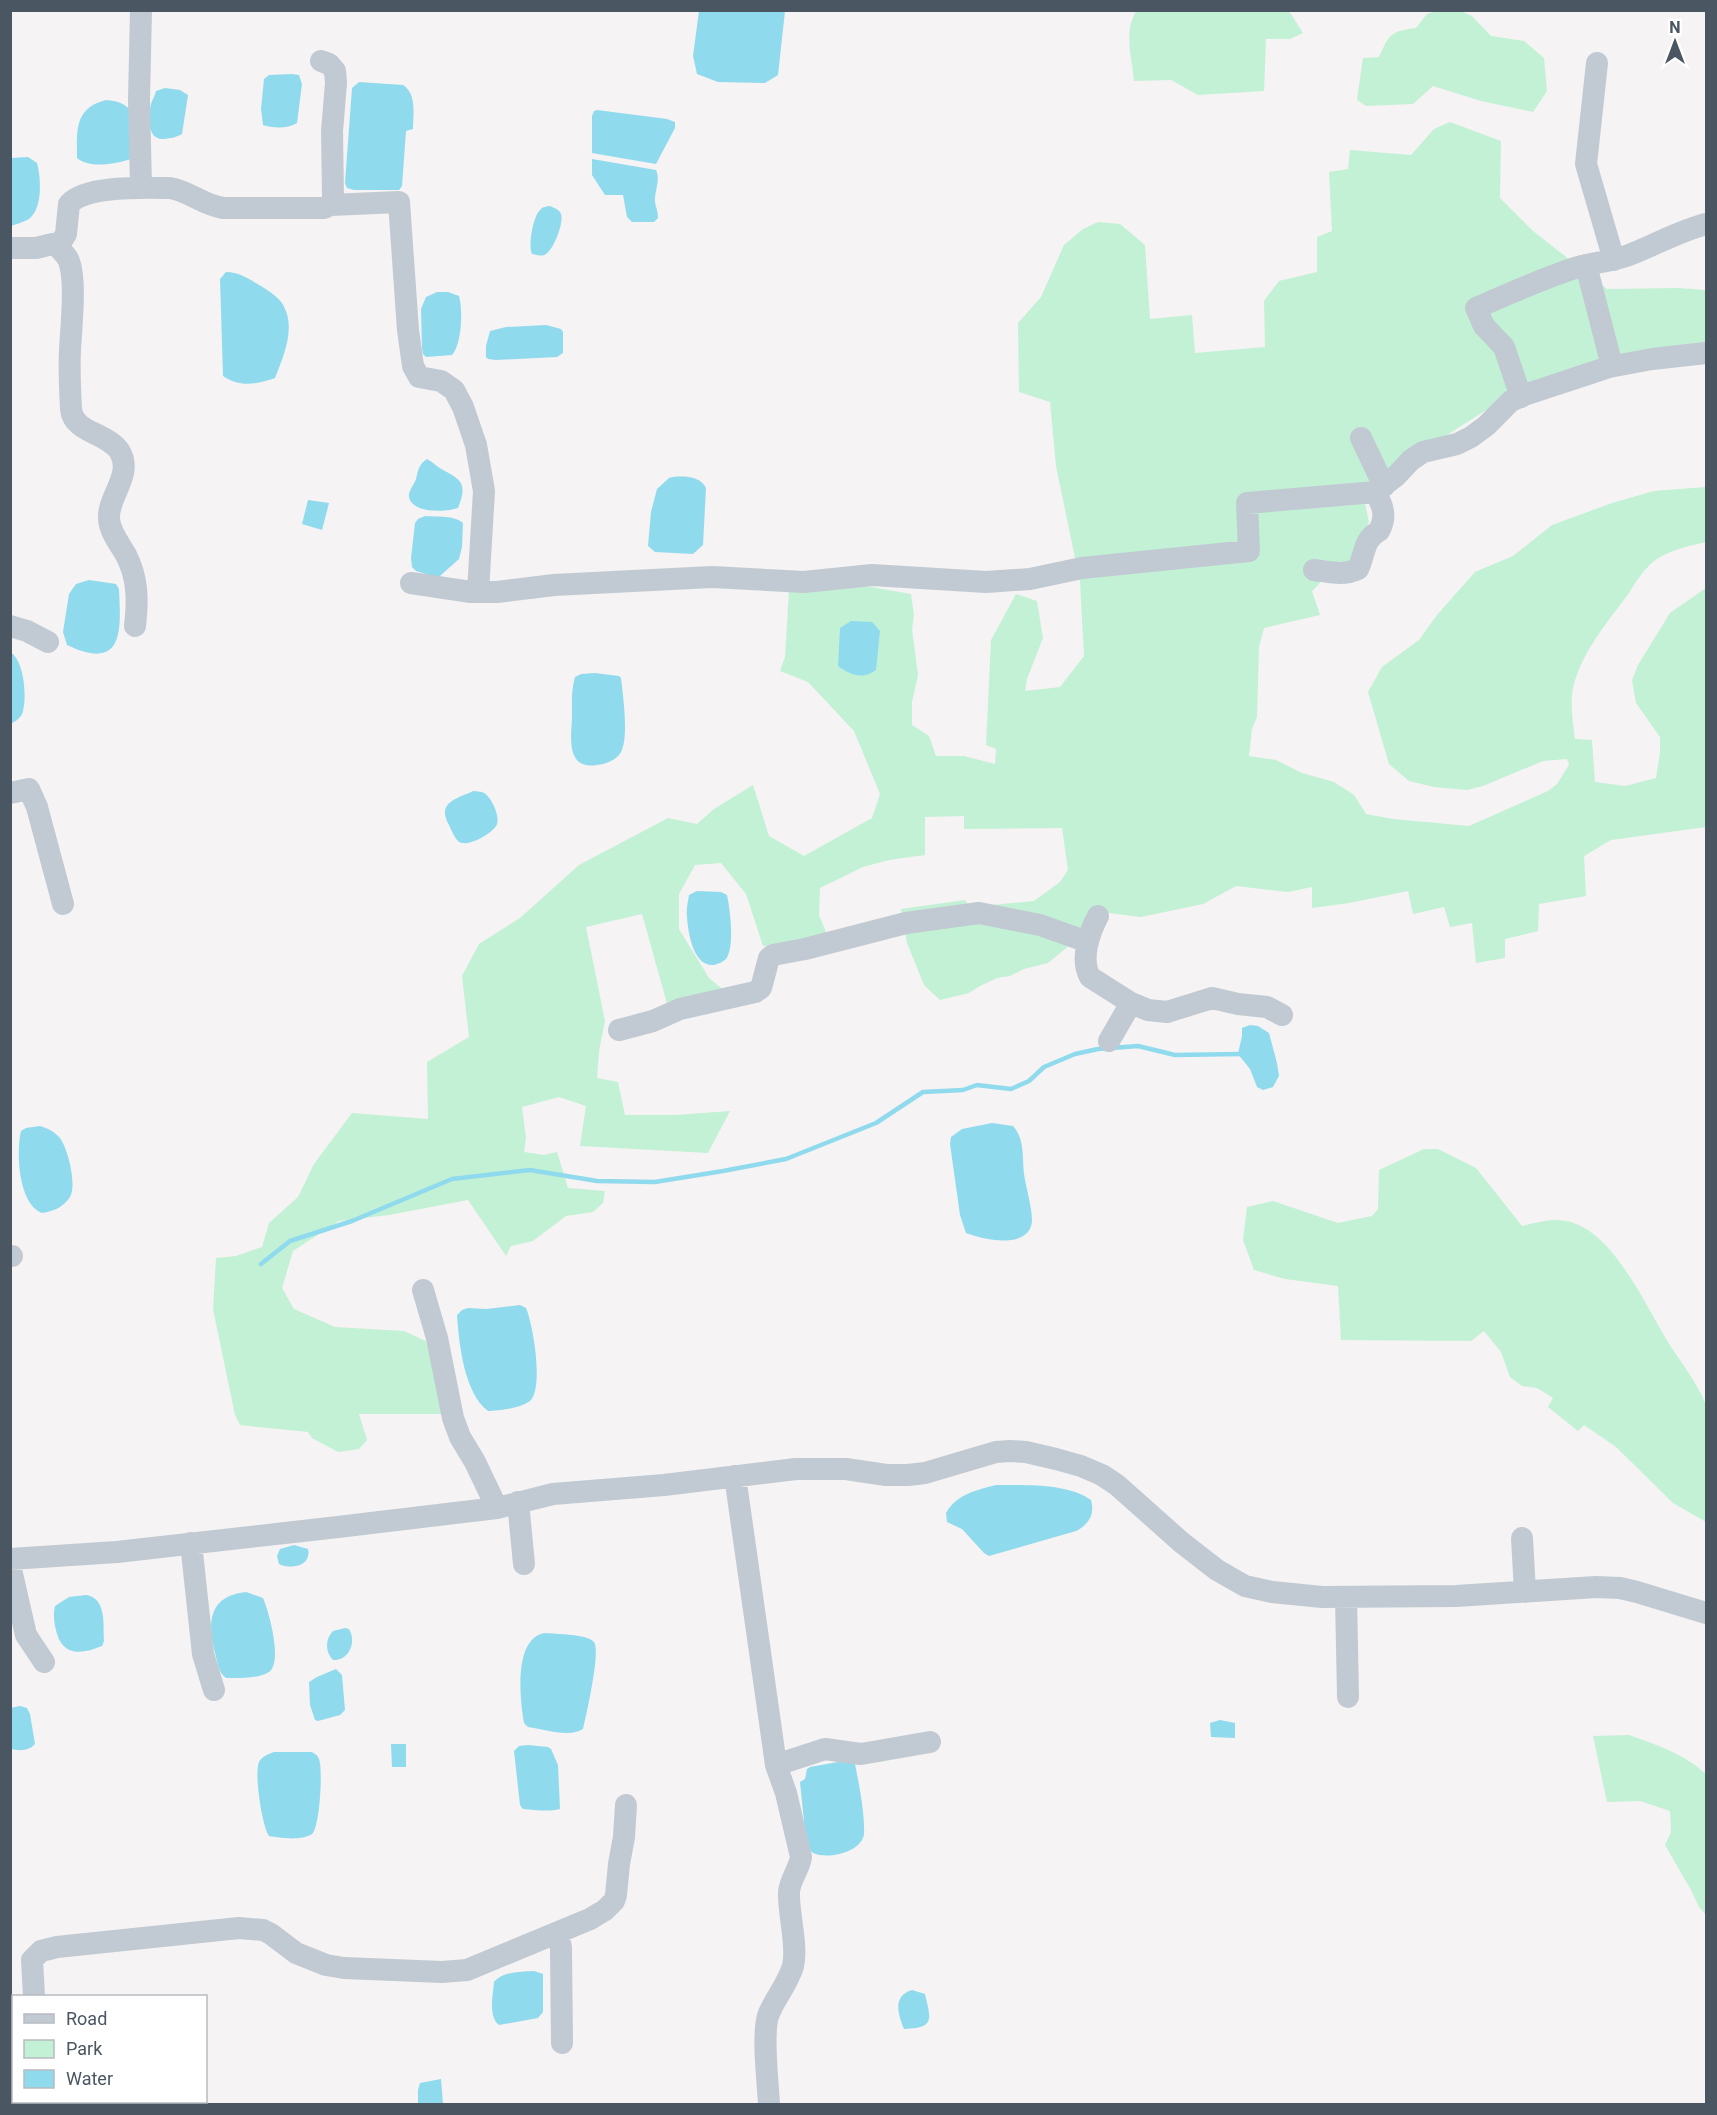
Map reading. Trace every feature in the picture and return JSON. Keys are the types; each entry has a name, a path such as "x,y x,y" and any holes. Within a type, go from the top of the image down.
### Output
{"street":[{"path":"141,10 139,100 141,188"},
{"path":"321,61 329,64 334,71 336,83 332,131 333,197 330,205"},
{"path":"1598,63 1586,164 1614,260"},
{"path":"10,248 36,248 56,244 64,239 69,204 78,196 98,192 141,188 177,189 213,207 223,208 324,208 330,205 399,202 408,330 413,366 419,376 441,381 454,390 463,406 476,445 484,490 478,592"},
{"path":"1521,397 1504,347 1484,326 1476,308 1532,284 1586,265 1614,260 1685,230 1707,224"},
{"path":"56,244 68,259 72,286 70,353 72,416 78,425 116,446 124,463 124,471 108,516 110,526 135,576 138,601 135,626"},
{"path":"1586,265 1612,366"},
{"path":"411,583 478,592 496,592 554,585 712,577 804,582 872,575 986,582 1030,579 1082,568 1250,551 1247,503 1379,489 1423,452 1457,444 1471,437 1511,402 1521,397 1612,366 1707,353"},
{"path":"1314,570 1348,574 1358,569 1367,541 1373,533 1379,531 1384,516 1379,489 1361,438"},
{"path":"10,626 27,631 48,642"},
{"path":"10,793 29,789 37,807 63,904"},
{"path":"619,1030 653,1021 680,1009 755,992 761,988 769,958 773,955 906,923 979,913 1040,925 1088,942"},
{"path":"1098,915 1091,928 1088,942 1087,971 1090,977 1131,1003 1148,1010 1167,1012 1212,998 1267,1007 1282,1015"},
{"path":"1109,1041 1131,1003"},
{"path":"423,1290 453,1418 460,1437 475,1462 507,1505 524,1564"},
{"path":"10,1559 117,1552 507,1505 553,1494 664,1485 820,1468 908,1475 925,1473 996,1452 1026,1452 1081,1466 1117,1485 1180,1542 1217,1570 1245,1586 1296,1595 1346,1597 1456,1596 1596,1587 1620,1588 1707,1613"},
{"path":"735,1476 776,1765 786,1793 801,1857 800,1866 791,1882 789,1893 793,1923 793,1965 767,2018 766,2056 769,2104"},
{"path":"1521,1538 1525,1592"},
{"path":"191,1543 203,1654 214,1690"},
{"path":"10,1565 26,1635 44,1662"},
{"path":"1346,1597 1348,1696"},
{"path":"776,1765 825,1749 861,1754 930,1742"},
{"path":"34,1995 32,1960 41,1951 57,1947 254,1928 271,1934 296,1953 326,1965 344,1968 442,1972 467,1970 590,1919 614,1901 618,1886 626,1805"},
{"path":"558,1933 561,1948 562,2043"}],"green space":[{"path":"1137,10 1289,11 1303,33 1290,39 1266,39 1264,91 1198,95 1171,80 1134,81 1129,35"},
{"path":"1437,11 1460,11 1472,16 1491,36 1524,41 1544,58 1547,91 1533,112 1481,101 1433,86 1413,104 1366,106 1357,100 1363,58 1379,57 1392,35 1416,28 1427,14"},
{"path":"1450,122 1501,141 1500,198 1533,231 1607,289 1706,290 1706,345 1502,400 1428,447 1365,503 1369,522 1351,561 1327,570 1312,591 1320,615 1264,628 1259,647 1257,717 1252,729 1249,756 1276,760 1302,773 1334,782 1354,795 1366,814 1393,819 1469,826 1548,791 1557,784 1569,765 1567,759 1543,761 1483,786 1467,790 1434,787 1409,781 1389,764 1368,692 1382,667 1419,640 1437,615 1475,572 1513,556 1552,525 1612,503 1654,491 1706,487 1706,542 1666,554 1646,569 1583,660 1574,684 1572,718 1575,739 1592,740 1595,782 1625,786 1656,778 1660,737 1636,703 1632,680 1638,665 1670,613 1706,588 1706,827 1611,840 1584,856 1586,896 1539,904 1538,931 1505,939 1505,958 1476,963 1472,923 1450,927 1444,907 1413,914 1408,891 1312,908 1312,887 1288,892 1236,886 1203,904 1141,917 1101,912 1082,935 1048,963 997,978 969,993 940,1000 924,985 907,943 901,909 965,900 969,907 1034,901 1060,882 1068,870 1062,828 964,829 964,816 925,817 925,855 889,860 863,867 820,888 819,915 828,937 794,946 763,946 746,894 721,863 695,865 679,894 679,929 709,978 727,993 668,1007 642,914 586,927 605,1021 597,1078 618,1082 625,1115 676,1115 730,1111 708,1153 580,1146 586,1106 559,1097 522,1107 526,1138 524,1152 544,1155 557,1152 568,1188 605,1191 603,1203 593,1212 566,1216 533,1241 511,1246 506,1256 468,1200 389,1215 339,1221 293,1251 282,1288 294,1309 335,1327 404,1331 430,1343 444,1414 359,1414 367,1440 359,1449 338,1452 312,1438 308,1432 240,1425 235,1415 213,1309 216,1258 236,1256 262,1247 269,1223 298,1197 314,1164 352,1113 428,1119 427,1062 469,1037 462,976 479,944 520,918 579,865 668,818 697,824 714,809 753,785 769,836 804,856 872,818 880,794 854,731 808,682 780,671 785,657 789,590 866,586 911,594 914,615 912,629 918,675 912,702 912,725 929,736 936,756 964,756 995,764 996,749 986,745 991,640 1016,594 1037,601 1043,638 1027,679 1025,691 1060,687 1084,656 1080,582 1056,466 1050,402 1019,392 1018,323 1041,297 1064,245 1083,229 1098,222 1120,224 1145,245 1150,319 1192,315 1195,353 1265,347 1264,301 1279,281 1317,272 1317,237 1332,231 1329,172 1348,169 1350,150 1411,155 1434,129"},
{"path":"1424,1149 1438,1149 1476,1168 1522,1226 1556,1220 1576,1224 1591,1232 1617,1258 1693,1380 1706,1405 1706,1522 1673,1503 1616,1447 1584,1425 1578,1431 1548,1407 1553,1398 1537,1388 1522,1386 1510,1377 1501,1352 1484,1331 1471,1341 1341,1340 1338,1286 1285,1279 1254,1270 1243,1240 1247,1207 1273,1201 1338,1223 1372,1216 1378,1209 1379,1170"},
{"path":"1629,1735 1660,1746 1698,1767 1706,1774 1706,1915 1699,1907 1665,1845 1671,1832 1670,1811 1640,1801 1607,1802 1593,1736"}],"water":[{"path":"699,11 785,11 778,75 765,83 718,82 697,74 693,56"},
{"path":"269,75 299,75 302,84 297,123 280,127 263,125 261,109 264,79"},
{"path":"359,82 403,85 412,99 413,129 406,131 402,186 399,190 354,190 347,188 345,183 352,88"},
{"path":"165,88 180,90 188,95 182,134 164,139 154,136 150,127 149,115 156,91"},
{"path":"106,100 121,103 132,112 131,159 111,164 89,164 77,158 80,122 88,109"},
{"path":"597,110 667,119 675,122 675,128 656,164 592,153 592,116"},
{"path":"28,157 37,163 40,184 39,200 34,214 29,219 11,226 11,158"},
{"path":"592,159 656,170 658,178 655,202 658,218 654,222 632,222 627,217 623,195 605,195 592,175"},
{"path":"550,206 561,214 558,235 546,254 541,256 532,254 531,238 535,219 541,209"},
{"path":"226,272 240,275 261,286 278,298 285,309 288,317 288,335 275,378 249,384 229,380 223,376 220,279"},
{"path":"437,292 448,292 459,296 460,335 452,355 426,357 422,348 421,309 426,297"},
{"path":"546,325 561,329 563,332 563,353 557,357 496,360 486,357 490,331 506,327"},
{"path":"427,459 459,480 462,494 458,508 430,510 412,503 409,492 419,467"},
{"path":"673,477 696,479 706,488 703,545 693,554 655,552 648,546 651,512 657,489"},
{"path":"308,500 329,503 322,530 302,524"},
{"path":"425,516 450,518 463,523 459,559 436,577 416,571 412,567 415,523"},
{"path":"89,580 116,584 119,589 120,619 115,643 109,650 99,654 67,645 63,632 69,594 76,584"},
{"path":"851,621 872,622 880,631 876,670 866,675 852,674 838,666 840,628"},
{"path":"10,652 15,656 21,670 25,696 22,713 11,724"},
{"path":"595,673 621,678 625,737 621,752 617,757 604,764 587,765 580,763 572,751 572,692 575,677"},
{"path":"473,791 482,792 489,797 498,820 491,832 473,842 462,843 454,835 445,811 450,802"},
{"path":"697,891 721,892 727,895 731,937 729,953 726,959 714,965 707,964 696,955 690,939 687,906 689,895"},
{"path":"1250,1025 1258,1026 1269,1033 1277,1063 1279,1076 1273,1087 1263,1090 1257,1087 1250,1069 1238,1054 1242,1028"},
{"path":"992,1123 1013,1126 1021,1142 1032,1220 1030,1229 1024,1236 1015,1239 995,1240 966,1233 960,1215 951,1137 962,1129"},
{"path":"40,1126 56,1134 63,1143 69,1158 73,1184 70,1197 64,1204 42,1213 34,1208 28,1199 23,1188 19,1163 21,1131"},
{"path":"520,1305 526,1308 532,1327 537,1370 534,1394 530,1401 521,1406 488,1411 480,1403 468,1380 461,1353 457,1315 468,1308 486,1309"},
{"path":"996,1485 1045,1486 1070,1490 1091,1500 1091,1515 1088,1522 1076,1531 989,1556 962,1529 947,1522 946,1513 962,1497"},
{"path":"294,1545 308,1549 304,1563 289,1567 279,1564 277,1556 280,1549"},
{"path":"246,1592 263,1598 266,1605 274,1636 273,1667 269,1672 259,1676 226,1678 219,1669 213,1645 211,1623 213,1614 224,1599"},
{"path":"86,1595 98,1601 101,1607 104,1641 102,1646 94,1649 73,1651 67,1649 59,1639 54,1621 55,1606 69,1597"},
{"path":"349,1629 352,1645 347,1654 333,1660 327,1649 328,1638 333,1631"},
{"path":"545,1633 590,1639 596,1648 590,1698 583,1729 577,1732 556,1732 528,1727 524,1723 520,1686 523,1658 535,1637"},
{"path":"336,1669 342,1675 345,1710 340,1715 315,1720 310,1705 309,1682"},
{"path":"20,1706 27,1708 30,1714 35,1744 21,1750 11,1749 10,1708"},
{"path":"1220,1720 1235,1723 1235,1738 1211,1737 1210,1723"},
{"path":"391,1744 406,1744 406,1767 392,1767"},
{"path":"528,1745 551,1749 558,1765 560,1809 546,1811 523,1809 520,1805 514,1751 519,1746"},
{"path":"274,1752 312,1752 319,1759 321,1774 317,1821 312,1834 303,1838 269,1836 266,1830 257,1777 259,1762"},
{"path":"838,1762 855,1764 863,1808 864,1834 862,1840 851,1850 835,1855 819,1855 812,1852 806,1841 800,1782 805,1779 807,1769 810,1767"},
{"path":"534,1971 543,1974 543,2012 538,2018 499,2025 492,2011 494,1982 507,1974"},
{"path":"912,1990 925,1994 929,2010 928,2021 921,2027 904,2029 899,2012 899,2001"},
{"path":"441,2079 443,2104 418,2104 420,2083"}],"waterway":[{"path":"261,1264 290,1241 352,1221 452,1179 530,1170 597,1181 655,1182 786,1159 876,1123 923,1092 963,1090 977,1085 1011,1089 1029,1081 1044,1067 1075,1054 1098,1049 1138,1046 1175,1055 1241,1054"}]}
